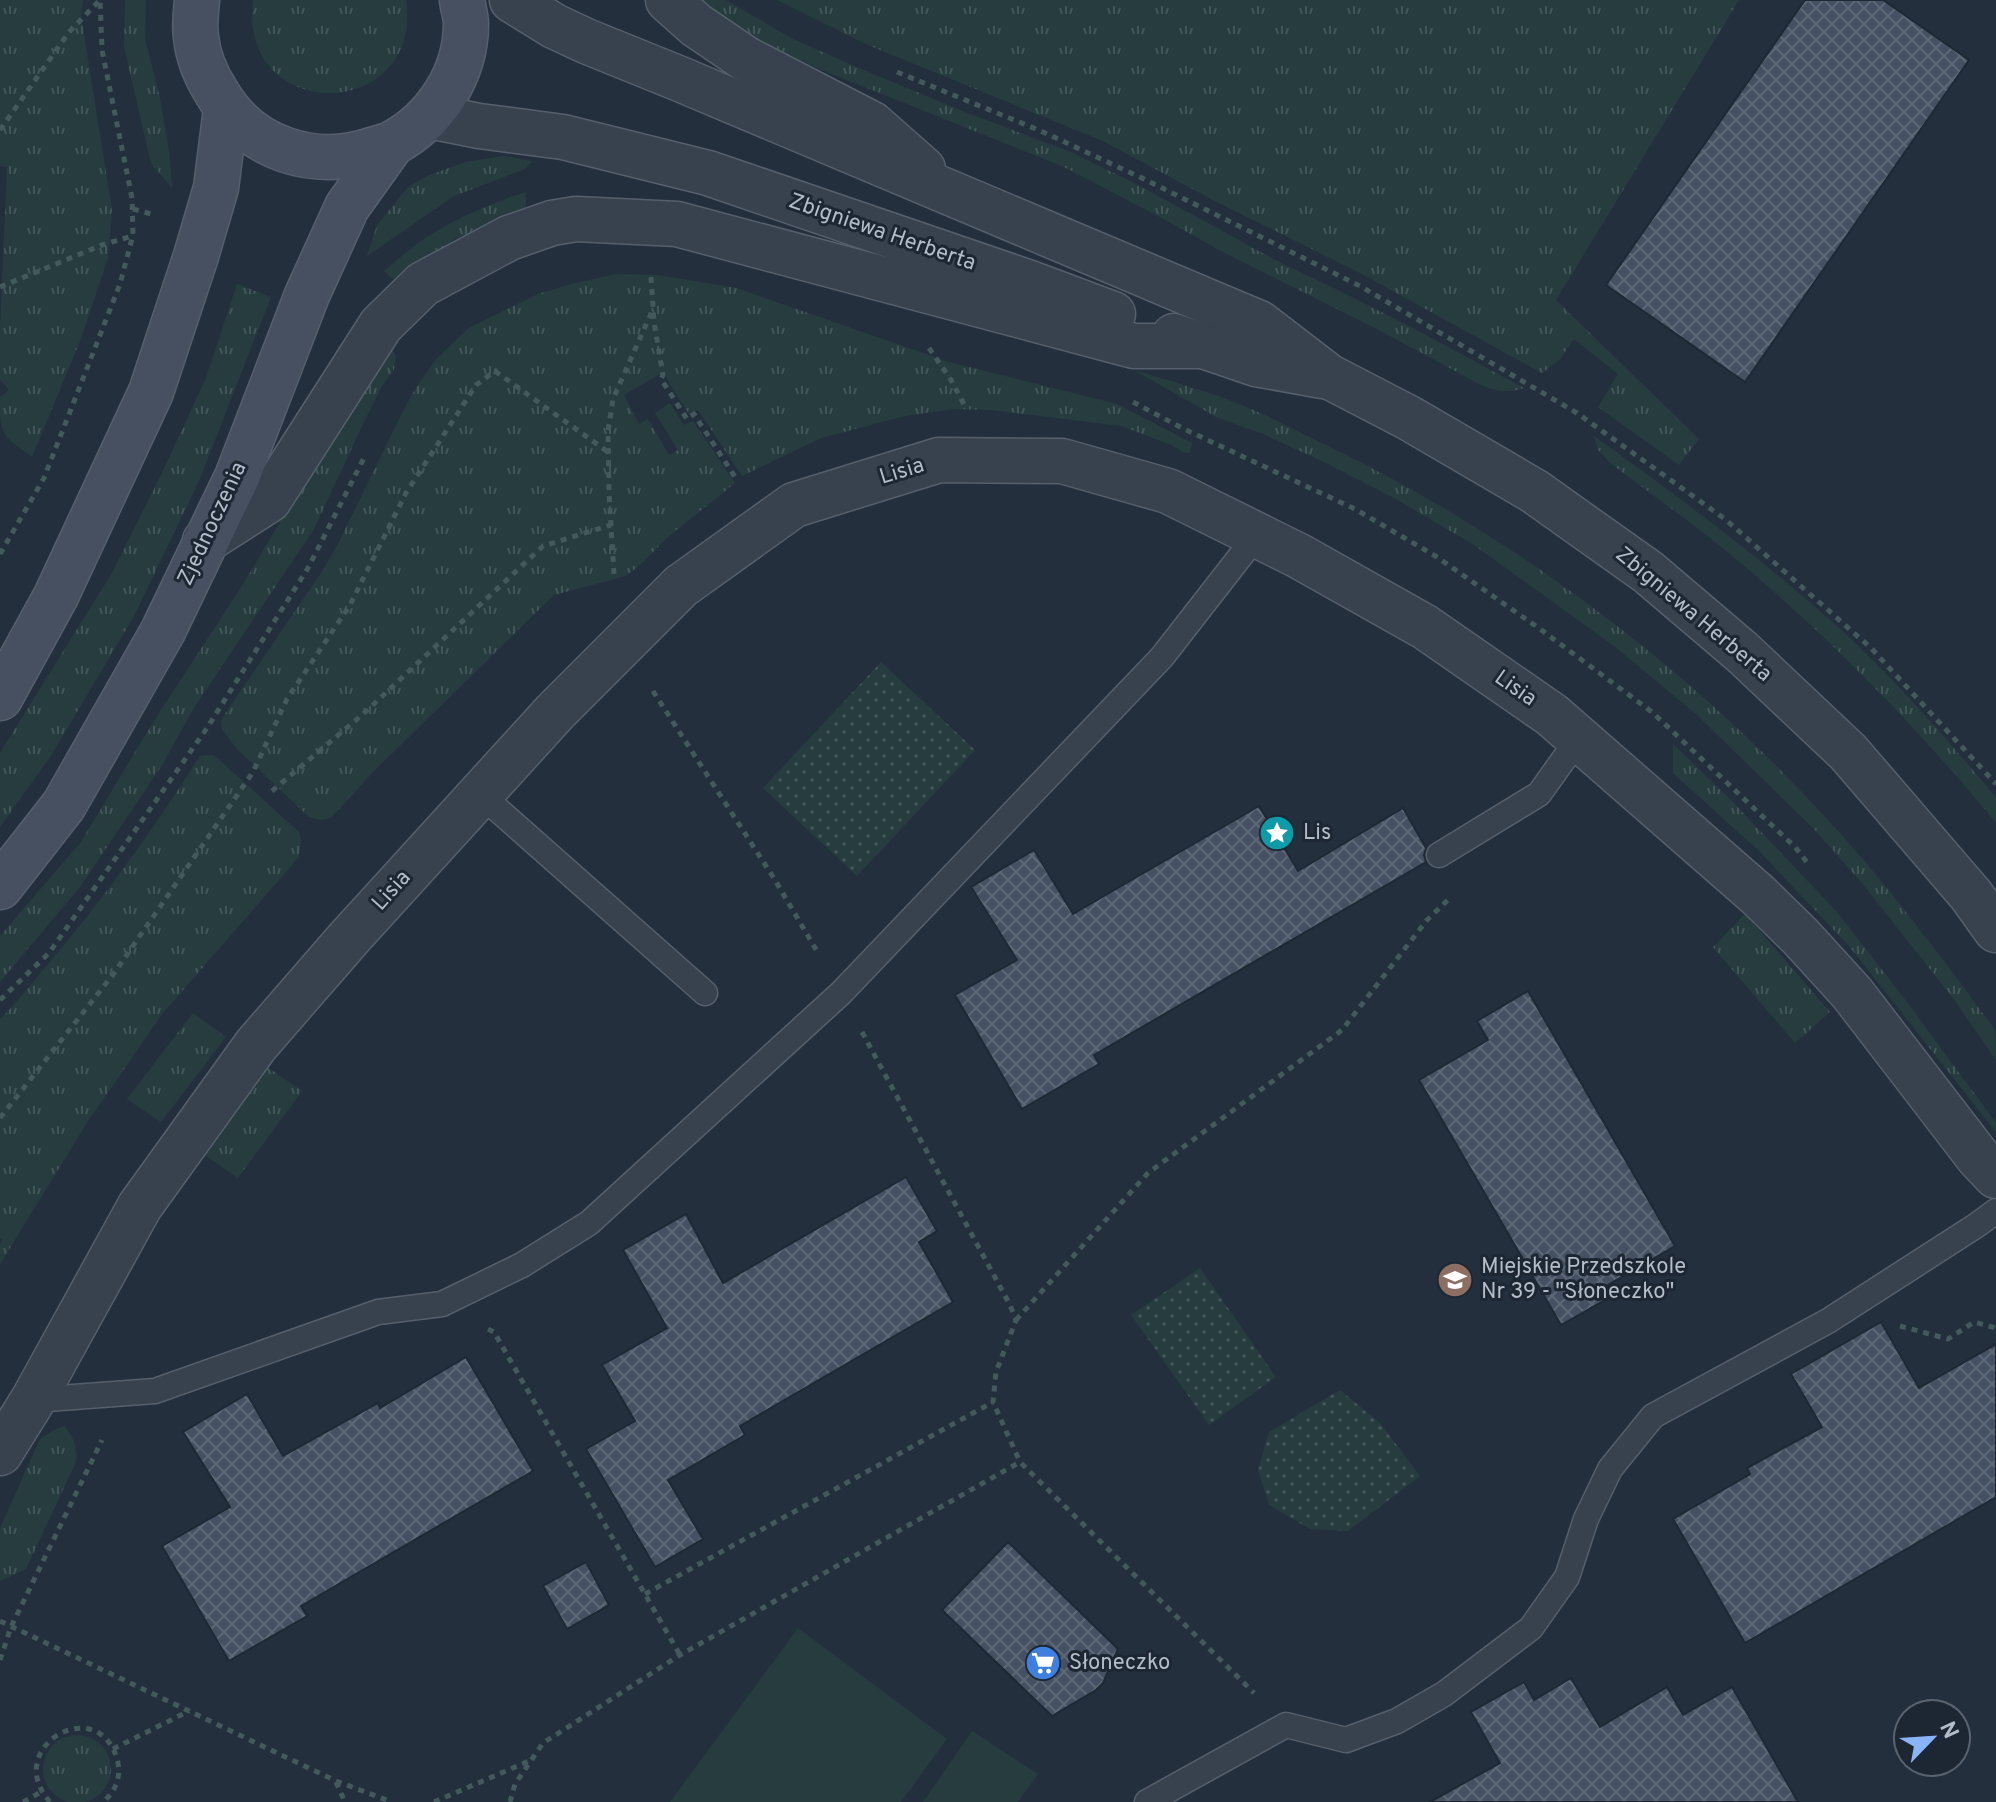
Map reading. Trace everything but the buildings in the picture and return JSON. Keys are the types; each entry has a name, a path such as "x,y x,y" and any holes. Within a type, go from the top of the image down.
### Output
{"main road":[{"path":"197,0 196,37 205,75 226,109 252,133 285,151 321,158 357,156 392,144 429,116 449,89 462,57 466,22 462,0"},
{"path":"0,698 56,596 151,392 216,188 226,109"},
{"name":"Zjednoczenia","path":"0,887 64,805 163,631 237,477 307,295 347,207 392,144"}],"street":[{"name":"Zbigniewa Herberta","path":"512,0 554,26 608,51 1259,323 1328,376 1409,418 1534,491 1648,572 1742,652 1848,752 1971,895 1996,930"},
{"path":"668,0 696,25 746,59 872,124 952,195"},
{"name":"Zbigniewa Herberta","path":"429,116 563,137 708,173 1256,364 1328,376"},
{"path":"205,541 269,500 381,325 423,284 509,238 559,222 576,219 677,224 1134,346 1202,346"},
{"name":"Lisia","path":"0,1453 33,1400 140,1206 256,1045 555,712 681,586 794,505 939,460 1062,461 1168,491 1299,556 1425,627 1552,715 1758,895 1852,993 1996,1176"}],"lane":[{"path":"33,1400 155,1391 378,1312 442,1304 522,1265 589,1223 841,993 1162,657 1257,535"},
{"path":"1439,855 1539,794 1579,738"},
{"path":"480,794 705,993"},
{"path":"1147,1802 1286,1725 1346,1740 1397,1721 1444,1694 1531,1628 1567,1577 1586,1519 1610,1469 1653,1416 1828,1321 1996,1211"}],"path":[{"path":"0,130 69,32 100,0"},
{"path":"0,554 44,478 120,284 133,235 132,198 102,50 100,0"},
{"path":"890,70 1041,131 1360,286 1577,413 1725,519 1759,548 1871,648 1996,784"},
{"path":"0,287 133,235"},
{"path":"650,268 661,379 687,419 694,414 744,491"},
{"path":"653,309 613,399 608,431 615,585 623,645 775,880 841,993 1016,1320"},
{"path":"926,343 972,419"},
{"path":"0,1118 115,972 253,772 287,699 350,605 406,493 476,385 495,371 608,452"},
{"path":"0,1000 49,953 207,728 308,568 368,449"},
{"path":"272,791 362,715 543,546 611,525"},
{"path":"1286,1725 1020,1462 993,1402 996,1372 1016,1320 1148,1173 1342,1030 1427,920 1459,889"},
{"path":"1875,1290 1898,1326 1948,1339 1974,1322 1996,1328"},
{"path":"442,1304 494,1332 680,1655"},
{"path":"645,1594 993,1402"},
{"path":"0,1660 11,1627 103,1436"},
{"path":"510,1802 515,1784 543,1743 680,1655 1020,1462"},
{"path":"0,1621 336,1781 392,1802"},
{"path":"113,1749 189,1711"},
{"path":"50,1802 41,1792 36,1779 38,1753 55,1734 68,1728 81,1728 94,1731 105,1739 118,1762 119,1774 115,1787 103,1802"},
{"path":"434,1802 530,1761"},
{"path":"336,1781 345,1802"},
{"path":"23,1802 41,1792"}],"green space":[{"path":"0,0 83,0 81,16 112,210 108,258 80,341 32,457 8,438 1,420 0,397 9,390 0,379 7,167 0,166"},
{"path":"125,0 146,0 145,40 159,93 172,188 151,163 124,47"},
{"path":"253,0 406,0 404,40 388,69 362,87 331,93 300,88 273,71 256,41"},
{"path":"698,0 726,0 791,38 854,66 1071,152 1524,388 1501,391 1479,384 1064,167 817,68 750,36"},
{"path":"777,0 1739,0 1556,300 1699,439 1679,465 1598,407 1618,374 1574,339 1560,359 1542,373 1360,273 1103,141 868,45"},
{"path":"503,156 532,161 525,169 454,196 367,256 377,225 408,187 429,175 466,162"},
{"path":"526,192 526,210 455,239 394,280 384,271 443,227 484,207"},
{"path":"616,274 659,275 736,288 949,362 1117,404 1192,443 1190,453 1122,426 992,410 953,409 905,416 821,438 742,476 698,410 689,414 665,371 624,395 639,424 648,419 669,455 678,450 655,413 670,403 684,425 693,421 735,483 668,537 626,576 554,595 374,771 331,818 322,820 309,817 237,749 222,729 221,720 323,570 402,413 436,359 469,328 538,294"},
{"path":"237,284 271,297 199,481 134,616 52,754 0,827 0,753 112,573 206,378"},
{"path":"389,343 396,356 394,369 364,422 314,529 195,706 162,765 80,887 0,982 0,936 81,842 283,517 320,439"},
{"path":"1134,370 1246,407 1419,494 1500,543 1579,597 1655,656 1727,719 1796,786 1860,856 1991,1024 1995,1031 1996,1060 1953,998 1861,882 1813,828 1696,714 1614,646 1474,545 1396,499 1263,434 1216,417"},
{"path":"1594,436 1724,533 1849,637 1906,694 1996,797 1996,823 1906,720 1842,655 1741,563 1610,463 1598,450"},
{"path":"881,662 975,750 857,876 763,788"},
{"path":"1673,744 1837,912 1996,1123 1996,1132 1849,946 1759,851 1673,773"},
{"path":"214,755 299,832 299,857 163,1013 88,1121 0,1264 0,1019 109,889 200,756"},
{"path":"1745,914 1830,1012 1795,1043 1713,947"},
{"path":"193,1013 226,1037 161,1122 127,1099"},
{"path":"267,1067 302,1091 238,1178 203,1154"},
{"path":"1200,1268 1276,1377 1209,1425 1131,1315"},
{"path":"1340,1390 1380,1423 1420,1476 1348,1531 1310,1529 1269,1505 1258,1470 1269,1432"},
{"path":"64,1426 74,1442 76,1462 26,1569 0,1581 0,1528 40,1439"},
{"path":"798,1628 947,1739 901,1802 670,1802"},
{"path":"972,1731 1038,1774 1018,1802 923,1802"},
{"path":"70,1735 84,1735 96,1740 106,1750 111,1769 106,1788 96,1798 84,1803 70,1803 58,1798 48,1788 43,1776 43,1762 48,1750 58,1740"}],"place":[{"name":"Lis","path":"1277,833"},
{"name":"Miejskie Przedszkole Nr 39 - \"Słoneczko\"","path":"1455,1280"},
{"name":"Słoneczko","path":"1043,1663"}]}
